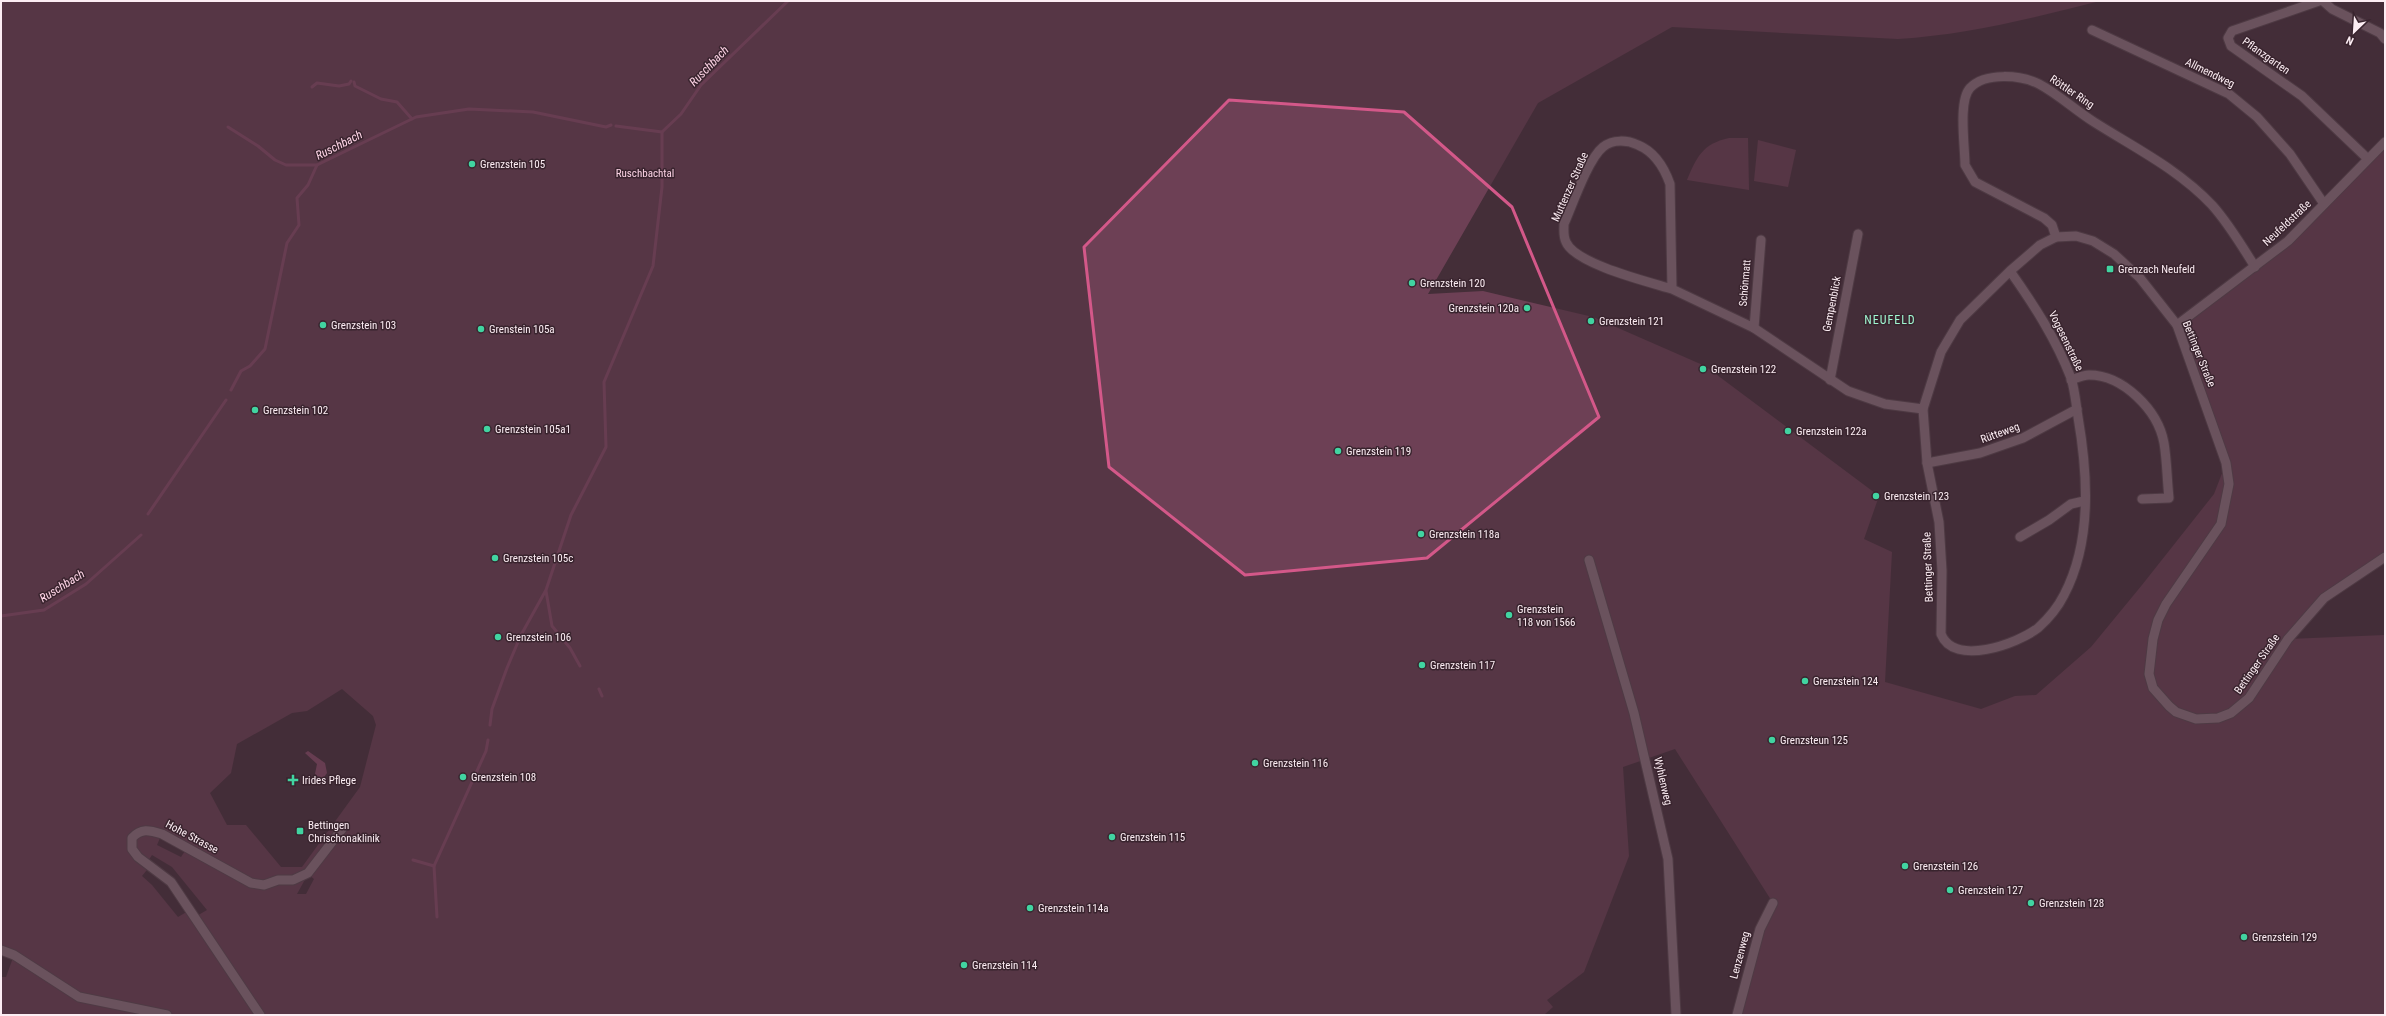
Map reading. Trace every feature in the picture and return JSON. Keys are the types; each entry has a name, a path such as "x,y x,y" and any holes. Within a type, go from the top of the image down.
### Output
{"street":[{"name":"Pflanzgarten","path":"2319,1 2232,31 2228,38 2231,46 2302,96 2368,159"},
{"path":"2323,1 2332,8 2380,33 2385,39"},
{"name":"Allmendweg","path":"2092,30 2229,94 2257,117 2290,154 2324,204"},
{"name":"Röttler Ring","path":"2056,237 2052,225 2044,218 1975,182 1969,175 1965,165 1964,100 1970,88 1980,81 1998,77 2019,78 2039,84 2093,121 2162,162 2212,205 2230,227 2255,267"},
{"name":"Muttenzer Straße","path":"1672,289 1670,184 1666,172 1658,159 1646,148 1630,141 1614,142 1603,147 1594,158 1564,224 1566,244 1574,253 1610,270 1672,289 1754,328 1830,380 1865,399 1923,409"},
{"name":"Neufeldstraße","path":"2177,325 2288,241 2385,142"},
{"name":"Gempenblick","path":"1830,380 1858,234"},
{"name":"Bettinger Straße","path":"1960,650 1949,647 1944,642 1941,634 1942,571 1939,522 1927,463 1923,409 1941,352 1950,334 1960,320 2010,270 2040,245 2056,237 2076,236 2093,241 2114,254 2140,278 2177,325 2219,442 2229,484 2221,524 2166,604 2158,620 2153,639 2149,674 2153,688 2159,697 2176,712 2196,719 2218,718 2231,713 2249,698 2288,639 2324,598 2385,558"},
{"name":"Schönmatt","path":"1754,328 1761,240"},
{"name":"Vogesenstraße","path":"1960,650 1985,650 2006,645 2037,628 2052,614 2064,596 2077,562 2082,538 2084,466 2077,409 2071,380 2043,318 2010,270"},
{"path":"2071,380 2088,375 2111,380 2129,390 2149,410 2164,442 2169,498 2142,499"},
{"name":"Rütteweg","path":"1927,463 1980,453 2024,438 2077,409"},
{"path":"2020,537 2049,520 2071,504 2084,501"},
{"name":"Wyhlenweg","path":"1589,560 1634,713 1668,859 1676,1015"},
{"name":"Hohe Strasse","path":"260,1015 171,882 138,857 132,849 132,838 138,832 148,830 162,834 251,883 264,885 278,880 293,880 308,873 342,829"},
{"name":"Lenzenweg","path":"1737,1015 1760,929 1773,903"},
{"path":"1,950 14,955 79,997 155,1014 167,1015"}],"highlighted area":[{"path":"1229,100 1404,112 1512,207 1599,417 1427,558 1245,575 1109,467 1084,247"}],"green space":[{"name":"Ruschbachtal","path":"1,1 2100,1 1975,30 1898,39 1672,27 1538,103 1428,294 1483,291 1593,317 1705,366 1879,496 1864,539 1892,552 1885,682 1981,709 2015,696 2036,695 2091,647 2214,494 2226,463 2177,325 2255,267 2385,142 2385,557 2340,586 2289,639 2385,635 2385,1015 1736,1015 1773,903 1675,749 1623,767 1629,856 1584,972 1547,1000 1553,1007 1544,1015 1,1015 1,977 6,977 14,955 1,950","holes":["342,689 373,716 376,725 360,787 302,867 281,867 246,825 227,825 210,793 231,773 237,744 292,713 307,711","160,838 185,851 181,857 157,845","152,855 172,867 207,910 195,917 190,910 178,917 152,885 142,876 150,866 146,864","308,874 314,879 306,894 297,894"]},
{"path":"1729,138 1748,138 1749,190 1687,180 1698,158 1706,148 1712,144"},
{"path":"1758,140 1796,150 1788,187 1754,181"}],"shaded area":[{"path":"308,751 325,763 327,773 322,780 315,774 317,764 305,753"}],"waterway":[{"name":"Ruschbach","path":"616,126 662,132 681,114 701,85 788,1"},
{"path":"312,87 317,83 339,86 349,84 351,81"},
{"path":"354,82 355,86 381,99 397,102 412,119"},
{"name":"Ruschbach","path":"231,390 241,371 250,366 265,349 287,243 299,225 297,198 308,185 317,165 416,117 469,109 533,112 606,127 611,125"},
{"path":"228,127 258,146 275,160 286,165 317,165"},
{"path":"490,725 492,709 507,668 521,635 546,590 571,515 606,447 604,382 653,266 662,187 662,132"},
{"name":"Ruschbach","path":"148,514 226,400"},
{"name":"Ruschbach","path":"1,616 44,610 86,584 141,535"},
{"path":"546,591 552,626 570,648 580,666"},
{"path":"599,689 602,696"},
{"path":"437,917 434,866 486,751 488,740"},
{"path":"413,860 434,866"}],"place":[{"name":"Grenzstein 105","path":"472,164"},
{"name":"Grenzach Neufeld","path":"2110,269"},
{"name":"Grenzstein 120","path":"1412,283"},
{"name":"Grenzstein 120a","path":"1527,308"},
{"name":"Grenzstein 121","path":"1591,321"},
{"name":"Grenzstein 103","path":"323,325"},
{"name":"Grenstein 105a","path":"481,329"},
{"name":"Grenzstein 122","path":"1703,369"},
{"name":"Grenzstein 102","path":"255,410"},
{"name":"Grenzstein 105a1","path":"487,429"},
{"name":"Grenzstein 122a","path":"1788,431"},
{"name":"Grenzstein 119","path":"1338,451"},
{"name":"Grenzstein 123","path":"1876,496"},
{"name":"Grenzstein 118a","path":"1421,534"},
{"name":"Grenzstein 105c","path":"495,558"},
{"name":"Grenzstein 118 von 1566","path":"1509,615"},
{"name":"Grenzstein 106","path":"498,637"},
{"name":"Grenzstein 117","path":"1422,665"},
{"name":"Grenzstein 124","path":"1805,681"},
{"name":"Grenzsteun 125","path":"1772,740"},
{"name":"Grenzstein 116","path":"1255,763"},
{"name":"Grenzstein 108","path":"463,777"},
{"name":"Irides Pflege","path":"293,780"},
{"name":"Bettingen Chrischonaklinik","path":"300,831"},
{"name":"Grenzstein 115","path":"1112,837"},
{"name":"Grenzstein 126","path":"1905,866"},
{"name":"Grenzstein 127","path":"1950,890"},
{"name":"Grenzstein 128","path":"2031,903"},
{"name":"Grenzstein 114a","path":"1030,908"},
{"name":"Grenzstein 129","path":"2244,937"},
{"name":"Grenzstein 114","path":"964,965"}],"district":[{"name":"NEUFELD","path":"1890,320"}]}
